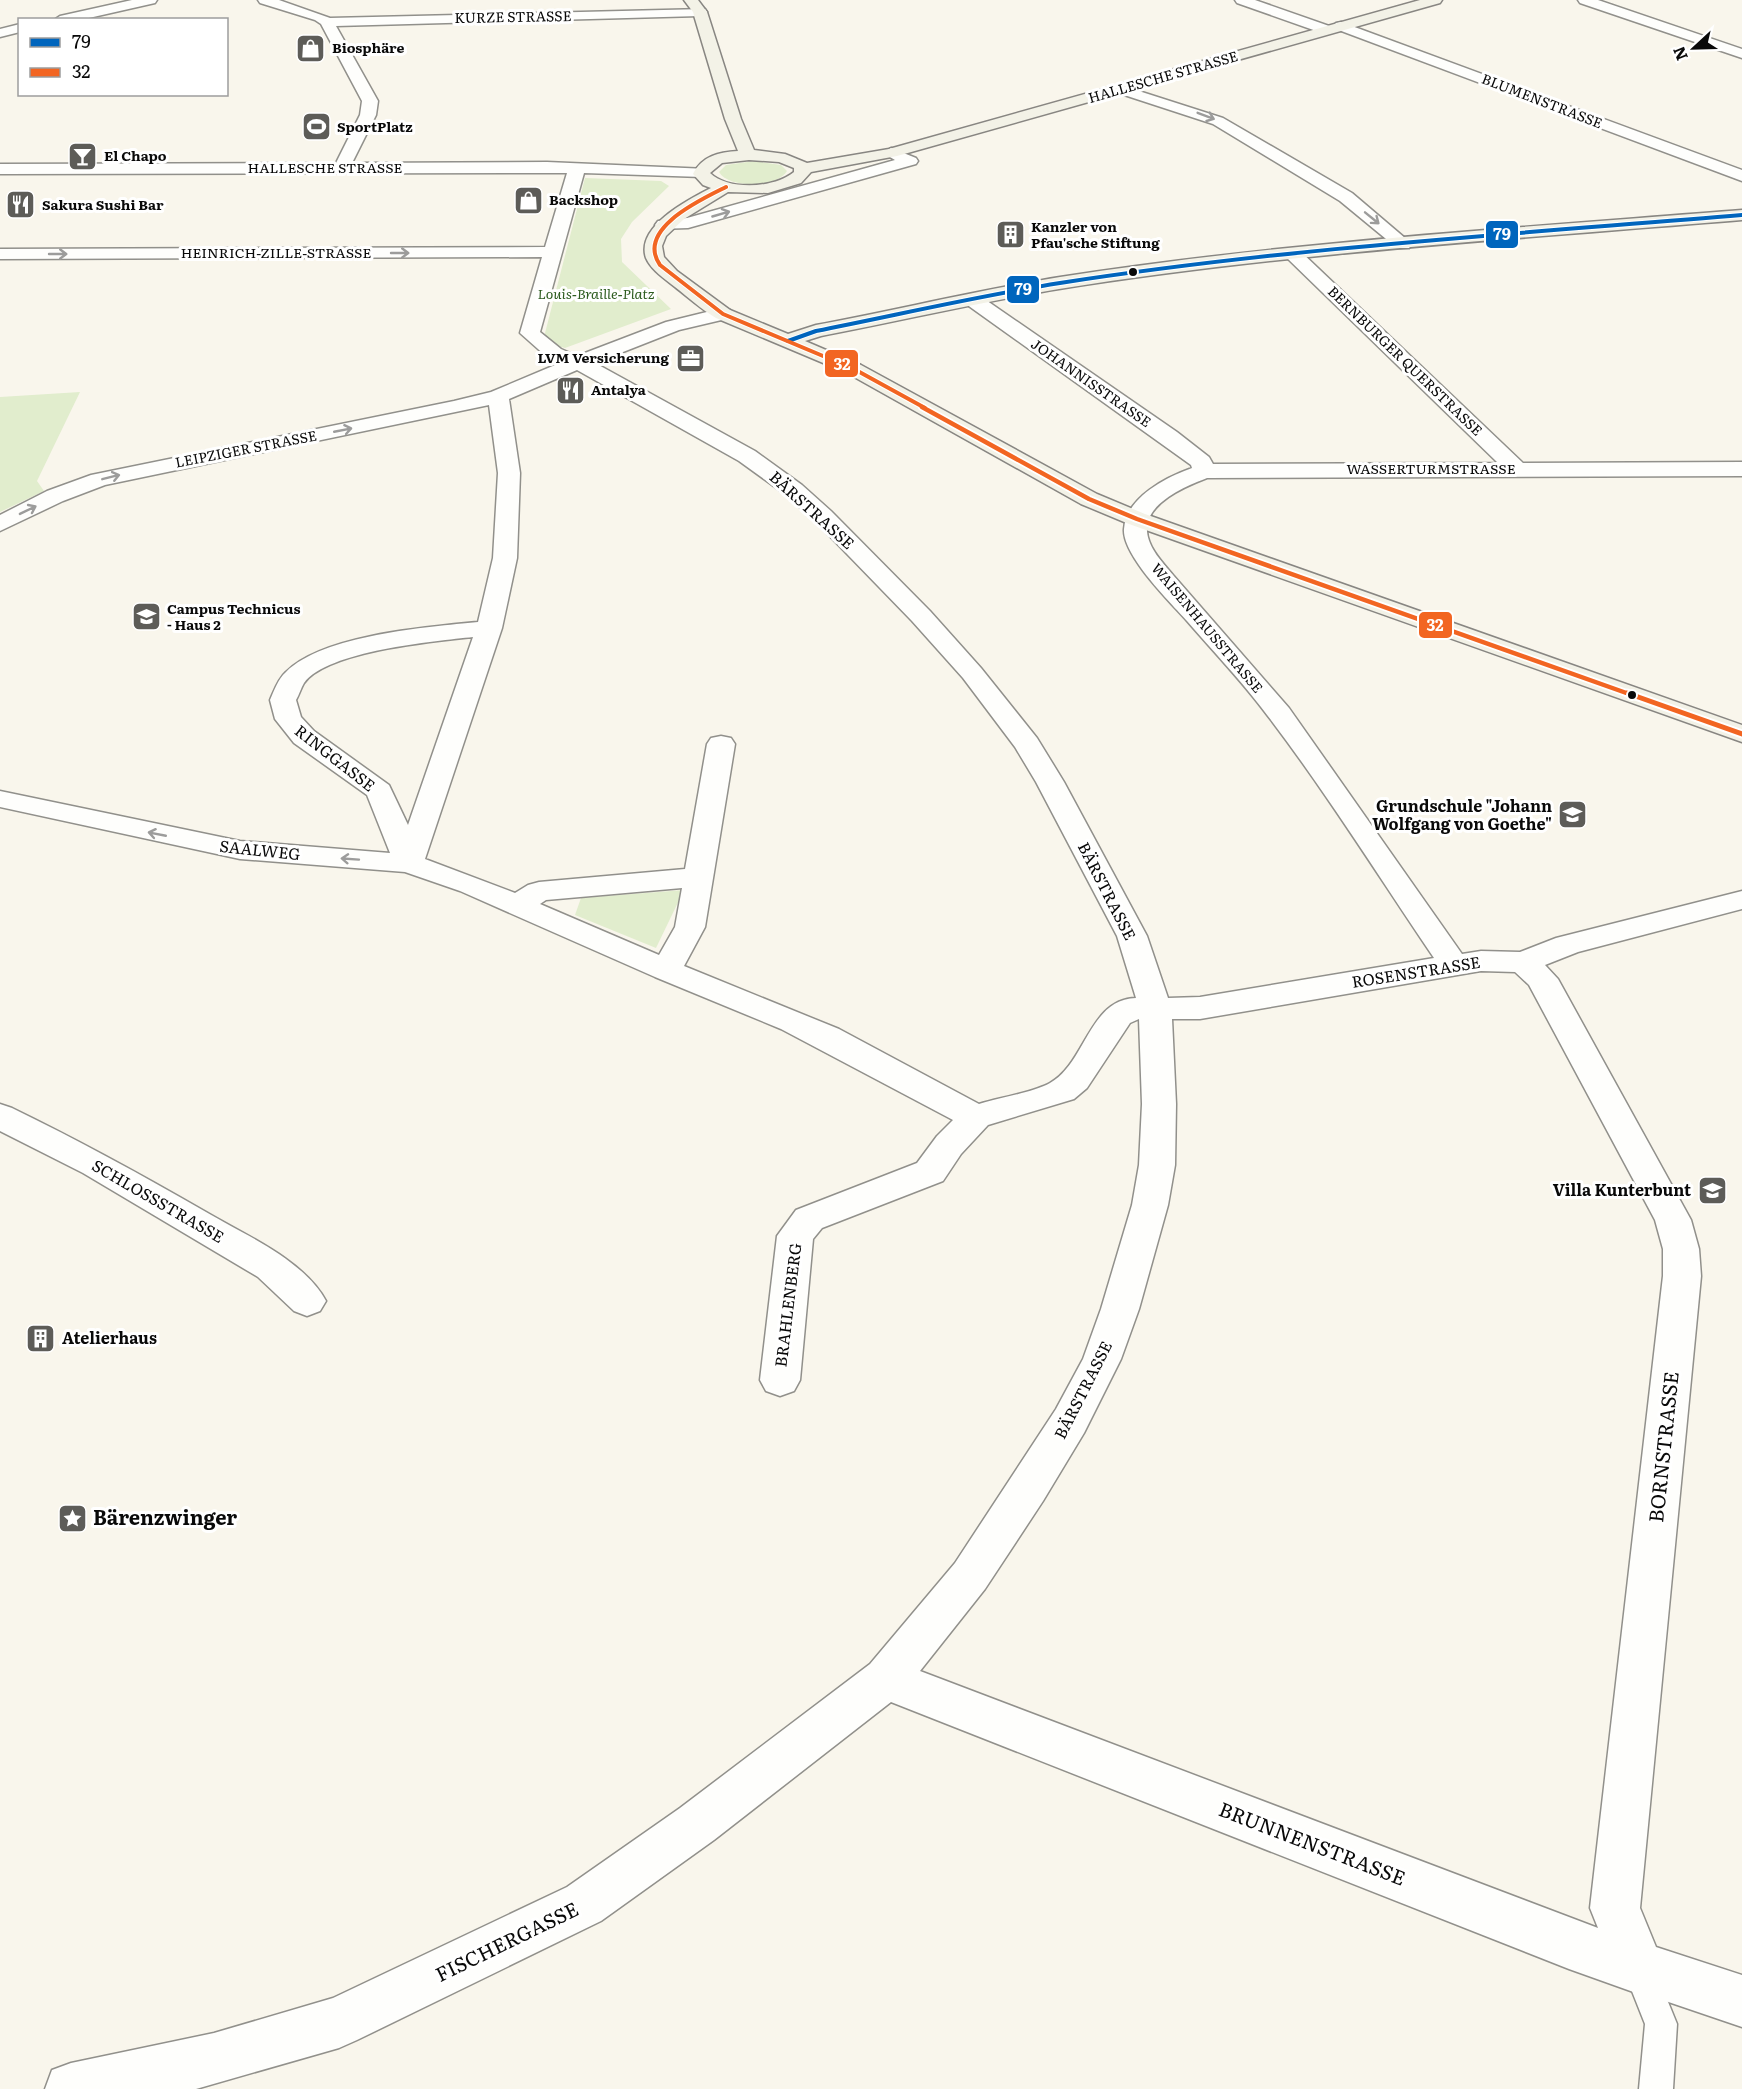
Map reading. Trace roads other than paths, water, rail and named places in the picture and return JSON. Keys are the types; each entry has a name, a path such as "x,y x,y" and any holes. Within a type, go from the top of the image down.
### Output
{"street":[{"path":"69,18 150,0"},
{"path":"266,0 320,17 327,22 370,101 368,115 341,168"},
{"path":"461,18 462,0"},
{"name":"BLUMENSTRASSE","path":"1242,0 1334,28 1742,176"},
{"name":"HALLESCHE STRASSE","path":"803,169 891,153 1435,0"},
{"path":"1586,0 1742,54"},
{"path":"698,4 733,119 748,155"},
{"name":"KURZE STRASSE","path":"327,22 461,18 698,4"},
{"path":"0,33 18,28"},
{"path":"1120,89 1218,121 1346,197 1403,244"},
{"path":"664,225 688,223 910,161 891,153"},
{"path":"748,155 783,158 798,164 803,169 799,178 781,186 754,189 726,187 707,180 702,172 705,167 716,161 748,155"},
{"name":"HALLESCHE STRASSE","path":"0,169 547,166 702,172"},
{"path":"577,363 554,353 530,333 574,175 579,169"},
{"path":"726,187 664,225 654,242 656,257 669,273 711,308 879,381 1089,499 1137,519 1742,734"},
{"path":"788,341 816,331 1062,283 1293,254 1738,218"},
{"name":"HEINRICH-ZILLE-STRASSE","path":"0,254 552,252"},
{"name":"BERNBURGER QUERSTRASSE","path":"1293,254 1516,469"},
{"name":"JOHANNISSTRASSE","path":"973,300 1169,437 1201,462 1204,471"},
{"path":"409,864 489,628 505,558 509,473 498,396 673,326 723,314"},
{"name":"BÄRSTRASSE","path":"577,363 671,412 747,456 773,474 823,516 921,616 1000,707 1050,782 1132,936 1155,1008 1159,1104 1157,1165 1150,1206 1120,1309 1102,1359 1070,1421 970,1576 886,1679"},
{"name":"LEIPZIGER STRASSE","path":"0,524 55,496 99,480 456,407 498,396"},
{"name":"WASSERTURMSTRASSE","path":"1137,519 1154,498 1168,487 1204,471 1742,469"},
{"name":"WAISENHAUSSTRASSE","path":"1137,519 1135,532 1155,568 1279,713 1454,965"},
{"name":"RINGGASSE","path":"409,864 379,791 304,737 294,727 285,710 283,700 286,691 294,678 309,666 350,649 430,634 489,628"},
{"path":"666,970 690,927 721,744"},
{"name":"SAALWEG","path":"0,799 240,850 409,864 518,904 666,970 705,984 826,1037 976,1117"},
{"path":"518,904 539,891 699,877"},
{"name":"ROSENSTRASSE","path":"1155,1008 1200,1008 1480,961 1523,962 1567,945 1742,900"},
{"name":"BORNSTRASSE","path":"1523,962 1542,979 1673,1220 1681,1249 1682,1276 1615,1908 1639,1969"},
{"name":"BRAHLENBERG","path":"780,1380 795,1236 809,1219 930,1172 949,1145 976,1117 1062,1091 1075,1080 1119,1015 1131,1009 1155,1008"},
{"name":"SCHLOSSSTRASSE","path":"0,1116 95,1164 271,1267 307,1301"},
{"name":"BRUNNENSTRASSE","path":"886,1679 1558,1940 1639,1969 1742,2001"},
{"name":"FISCHERGASSE","path":"71,2089 214,2059 339,2022 584,1904 697,1824 886,1679"}],"lane":[{"path":"1639,1969 1661,2024 1656,2089"}],"place":[{"name":"Biosphäre","path":"311,48"},
{"name":"SportPlatz","path":"316,127"},
{"name":"El Chapo","path":"83,156"},
{"name":"Backshop","path":"528,200"},
{"name":"Sakura Sushi Bar","path":"21,205"},
{"name":"Kanzler von Pfau'sche Stiftung","path":"1010,235"},
{"name":"LVM Versicherung","path":"690,358"},
{"name":"Antalya","path":"570,390"},
{"name":"Campus Technicus - Haus 2","path":"146,617"},
{"name":"Grundschule \"Johann Wolfgang von Goethe\"","path":"1573,815"},
{"name":"Villa Kunterbunt","path":"1712,1190"},
{"name":"Atelierhaus","path":"41,1338"},
{"name":"Bärenzwinger","path":"72,1518"}],"park label":[{"name":"Louis-Braille-Platz","path":"596,294"}]}
